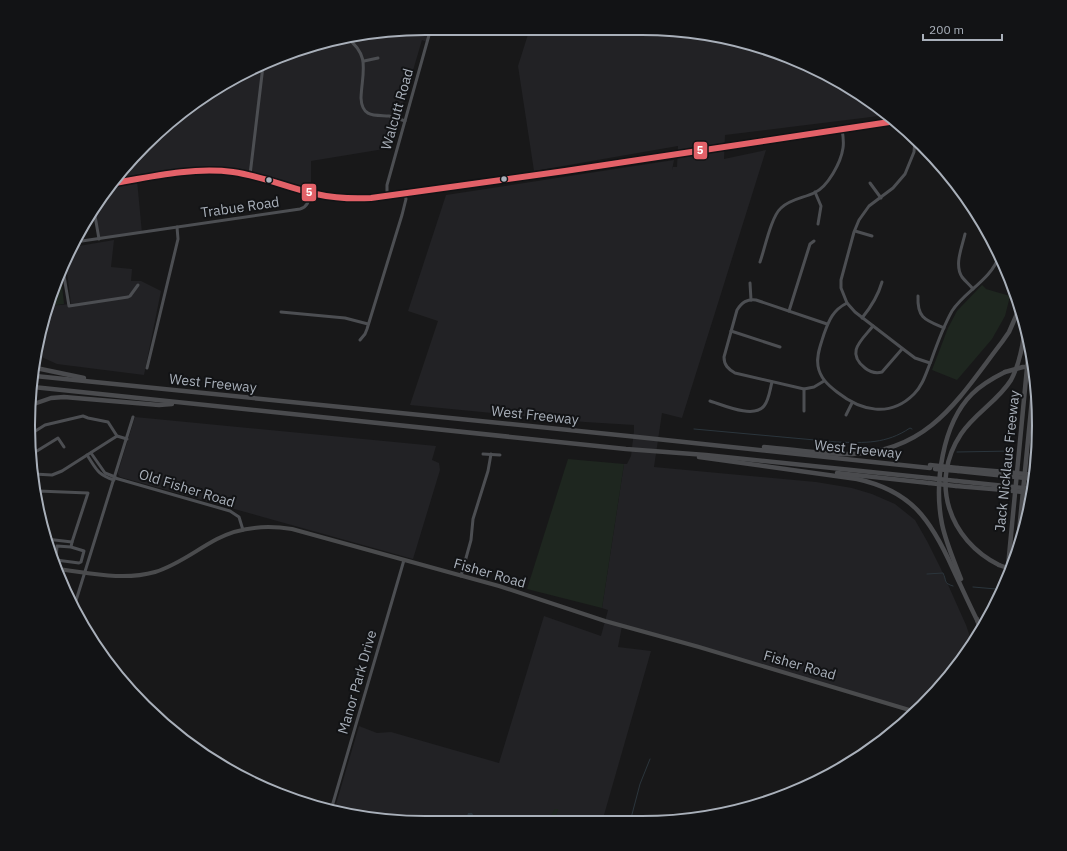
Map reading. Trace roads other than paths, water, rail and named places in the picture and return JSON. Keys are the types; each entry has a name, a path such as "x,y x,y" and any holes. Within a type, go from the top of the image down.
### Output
{"highway":[{"path":"732,446 751,446 850,454 880,451 904,443 929,428 952,406 1002,342 1016,316"},
{"path":"1005,567 999,565 971,546 956,525 950,512 947,494 947,471 953,449 962,433 999,395 1014,375 1022,352 1023,344"},
{"name":"Jack Nicklaus Freeway","path":"1009,556 1027,366"},
{"path":"978,622 944,535 939,491 940,474 947,438 964,403 980,387 992,378 1005,372 1014,369 1028,368"},
{"path":"39,369 91,379 440,416"},
{"name":"West Freeway","path":"38,376 958,469 1029,478"},
{"name":"West Freeway","path":"37,387 626,449 706,455 1004,488 1027,489"},
{"path":"37,390 50,392 64,390"},
{"path":"36,403 51,398 64,397 159,405 182,403"},
{"name":"Jack Nicklaus Freeway","path":"1020,524 1031,400"},
{"path":"664,452 870,482 890,490 909,502 926,519 936,533 978,622"},
{"path":"780,468 929,480"},
{"path":"1006,474 1029,475"},
{"path":"1004,488 1026,492"}],"main road":[{"path":"136,180 208,170 250,175 310,192 346,198 371,198 728,147 887,122"},
{"path":"121,182 128,180"},
{"name":"Fisher Road","path":"63,569 128,576 153,573 176,564 218,539 243,530 264,527 292,529 461,576 603,620 704,648 909,710"}],"street":[{"name":"Walcutt Road","path":"387,196 387,185 429,35"},
{"path":"352,42 358,48 364,61 361,98 364,109 372,115 390,116 405,121"},
{"path":"364,61 378,58"},
{"path":"250,175 262,71"},
{"path":"760,262 773,221 780,208 791,201 815,192 826,183 839,159 843,148 842,129"},
{"path":"914,146 913,157 905,174 897,184 869,206 859,220 841,280 841,288 847,303 862,318 915,358 930,363"},
{"path":"128,180 136,180"},
{"path":"870,182 881,198"},
{"name":"Trabue Road","path":"81,241 300,209 307,204 310,192"},
{"path":"815,192 821,206 818,224"},
{"path":"360,340 365,334 402,215 406,199 405,194"},
{"path":"95,218 99,239"},
{"path":"147,368 178,239 177,227"},
{"path":"855,231 872,236"},
{"path":"965,234 959,267 962,277 973,289"},
{"path":"789,311 810,244 814,241"},
{"path":"847,303 835,311 828,324 819,350 817,361 819,371 824,381 852,403 865,408 880,409 894,406 908,399 918,389 953,310 984,279 996,262"},
{"path":"64,278 69,306 128,297 138,285"},
{"path":"862,318 871,307 879,292 882,282"},
{"path":"750,283 751,300"},
{"path":"918,296 917,305 920,314 927,320 944,328"},
{"path":"824,381 814,387 804,389 772,382 735,373 728,368 724,362 724,357 740,305 745,301 751,300 828,324"},
{"path":"281,312 345,318 368,324"},
{"path":"873,326 857,347 855,352 855,358 865,368 873,373 882,372 902,348"},
{"path":"731,331 780,347"},
{"path":"710,401 746,412 755,412 762,408 765,404 772,382"},
{"path":"804,389 804,411"},
{"path":"846,415 852,403"},
{"path":"35,431 45,425 83,416 108,422 117,436 127,439"},
{"path":"76,600 133,417"},
{"path":"38,474 52,475 91,453 117,436"},
{"path":"36,452 58,438 64,447"},
{"path":"91,453 105,473 115,478"},
{"path":"483,454 500,455"},
{"path":"461,576 491,454"},
{"path":"87,455 98,472 102,475 115,478"},
{"name":"Old Fisher Road","path":"115,478 230,511 239,517 243,530"},
{"path":"41,491 88,493 71,547"},
{"path":"52,540 72,542"},
{"path":"57,552 57,546 71,547 84,551 81,562 59,560"},
{"name":"Manor Park Drive","path":"333,805 404,560"}],"waterway":[{"path":"694,429 837,442 866,442 884,440 910,428 912,429"},
{"path":"957,452 1013,451"},
{"path":"927,574 943,573 946,583 953,586"},
{"path":"973,587 996,589"},
{"path":"632,816 640,784 650,759"}]}
